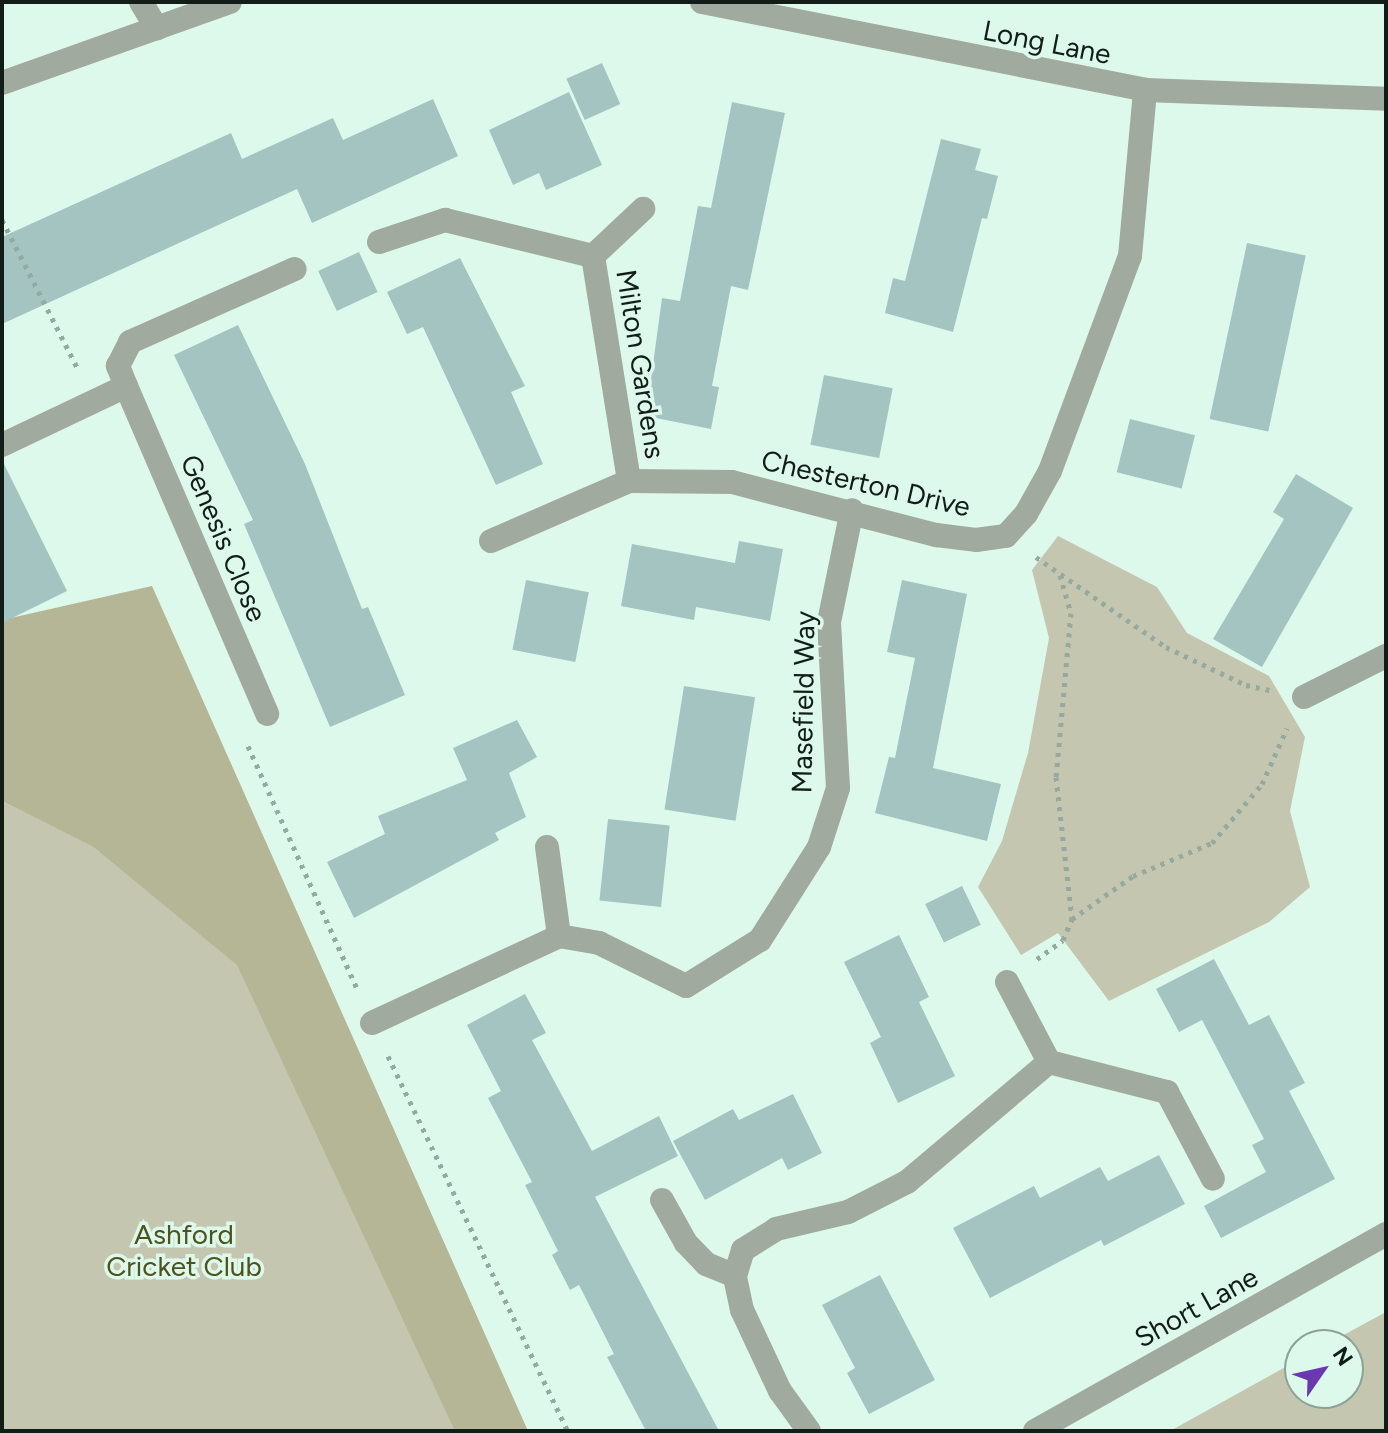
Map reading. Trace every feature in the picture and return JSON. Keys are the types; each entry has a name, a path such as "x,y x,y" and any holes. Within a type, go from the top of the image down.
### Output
{"street":[{"path":"141,2 157,29"},
{"path":"2,83 230,2"},
{"name":"Long Lane","path":"702,2 1145,90 1386,99"},
{"path":"1006,536 1026,514 1050,471 1130,256 1145,90"},
{"name":"Milton Gardens","path":"593,256 643,209"},
{"name":"Milton Gardens","path":"379,242 445,220 593,256"},
{"name":"Milton Gardens","path":"593,256 629,481"},
{"name":"Genesis Close","path":"267,714 118,366 130,342 295,269"},
{"path":"2,445 126,386"},
{"name":"Chesterton Drive","path":"491,541 629,481 732,482 852,510 936,535 976,540 1006,536"},
{"name":"Masefield Way","path":"559,936 599,943 686,986 760,940 819,847 838,788 829,622 852,510"},
{"path":"1304,697 1386,656"},
{"path":"372,1023 559,936 547,847"},
{"path":"1007,982 1049,1062 1167,1092 1213,1179"},
{"path":"809,1431 774,1378 742,1310 735,1276 743,1250 776,1229 848,1212 907,1182 1049,1062"},
{"path":"662,1200 686,1243 706,1264 735,1276"},
{"name":"Short Lane","path":"1035,1431 1386,1234"}],"path":[{"path":"2,220 94,403"},
{"path":"1006,536 1060,575 1204,666 1246,685 1304,697 1262,784 1212,843 1133,876 1072,919"},
{"path":"1007,982 1063,940 1072,919 1056,777 1071,613 1060,575"},
{"path":"244,738 372,1023 568,1431"}],"green space":[{"path":"1058,536 1157,587 1187,633 1269,676 1305,737 1290,811 1310,887 1269,922 1109,1001 1058,933 1021,955 978,887 1002,841 1028,753 1049,638 1032,570"},
{"path":"152,586 528,1431 455,1431 237,965 93,847 2,801 2,620"},
{"name":"Ashford Cricket Club","path":"2,801 93,847 238,965 481,1431 2,1431"},
{"path":"1386,1312 1386,1431 1170,1431 1284,1368 1284,1409 1364,1409 1364,1329 1355,1329"}],"building":[{"path":"602,63 620,104 585,120 566,79"},
{"path":"569,92 602,165 546,190 539,173 513,185 489,130"},
{"path":"433,99 458,156 312,223 297,189 2,324 2,237 231,133 242,159 333,118 343,140"},
{"path":"732,102 785,113 748,290 731,286 712,386 719,387 711,429 646,416 662,298 680,301 698,206 711,208"},
{"path":"941,139 981,149 975,170 998,176 987,219 982,218 953,332 885,313 893,278 905,281"},
{"path":"1247,243 1306,255 1268,432 1210,419"},
{"path":"359,252 378,292 337,311 318,271"},
{"path":"460,258 525,386 511,392 543,464 496,485 423,327 407,334 387,292"},
{"path":"238,325 305,464 362,609 368,607 405,695 330,727 244,524 253,520 174,355"},
{"path":"824,375 893,388 879,458 810,445"},
{"path":"1130,419 1195,435 1182,489 1117,472"},
{"path":"2,460 67,591 2,623"},
{"path":"1296,474 1353,508 1262,667 1213,639 1284,519 1273,512"},
{"path":"739,541 783,549 770,621 696,607 694,620 621,606 632,544 735,563"},
{"path":"526,580 589,592 575,662 512,650"},
{"path":"902,580 967,594 933,768 1001,784 987,841 875,813 889,757 895,758 915,658 887,652"},
{"path":"684,686 755,697 736,821 664,809"},
{"path":"517,720 537,757 509,773 526,817 495,833 499,840 354,918 327,862 385,834 378,816 467,780 453,748"},
{"path":"608,819 670,825 661,907 599,901"},
{"path":"962,886 981,925 944,943 925,904"},
{"path":"899,935 929,997 919,1002 955,1076 898,1103 870,1043 881,1037 844,962"},
{"path":"1214,959 1249,1025 1269,1015 1305,1083 1289,1091 1335,1179 1221,1238 1204,1206 1266,1172 1252,1145 1264,1139 1202,1020 1179,1032 1156,989"},
{"path":"525,994 546,1033 532,1040 592,1151 659,1116 678,1156 595,1197 719,1431 646,1431 607,1357 614,1354 579,1285 570,1290 552,1255 558,1251 525,1185 532,1182 488,1098 501,1091 467,1025"},
{"path":"793,1094 822,1153 788,1170 782,1158 705,1200 673,1141 733,1109 739,1120"},
{"path":"1159,1155 1185,1204 1104,1246 1101,1240 990,1298 953,1228 1034,1186 1040,1198 1100,1167 1108,1181"},
{"path":"880,1275 935,1380 869,1414 847,1373 855,1368 822,1305"}]}
